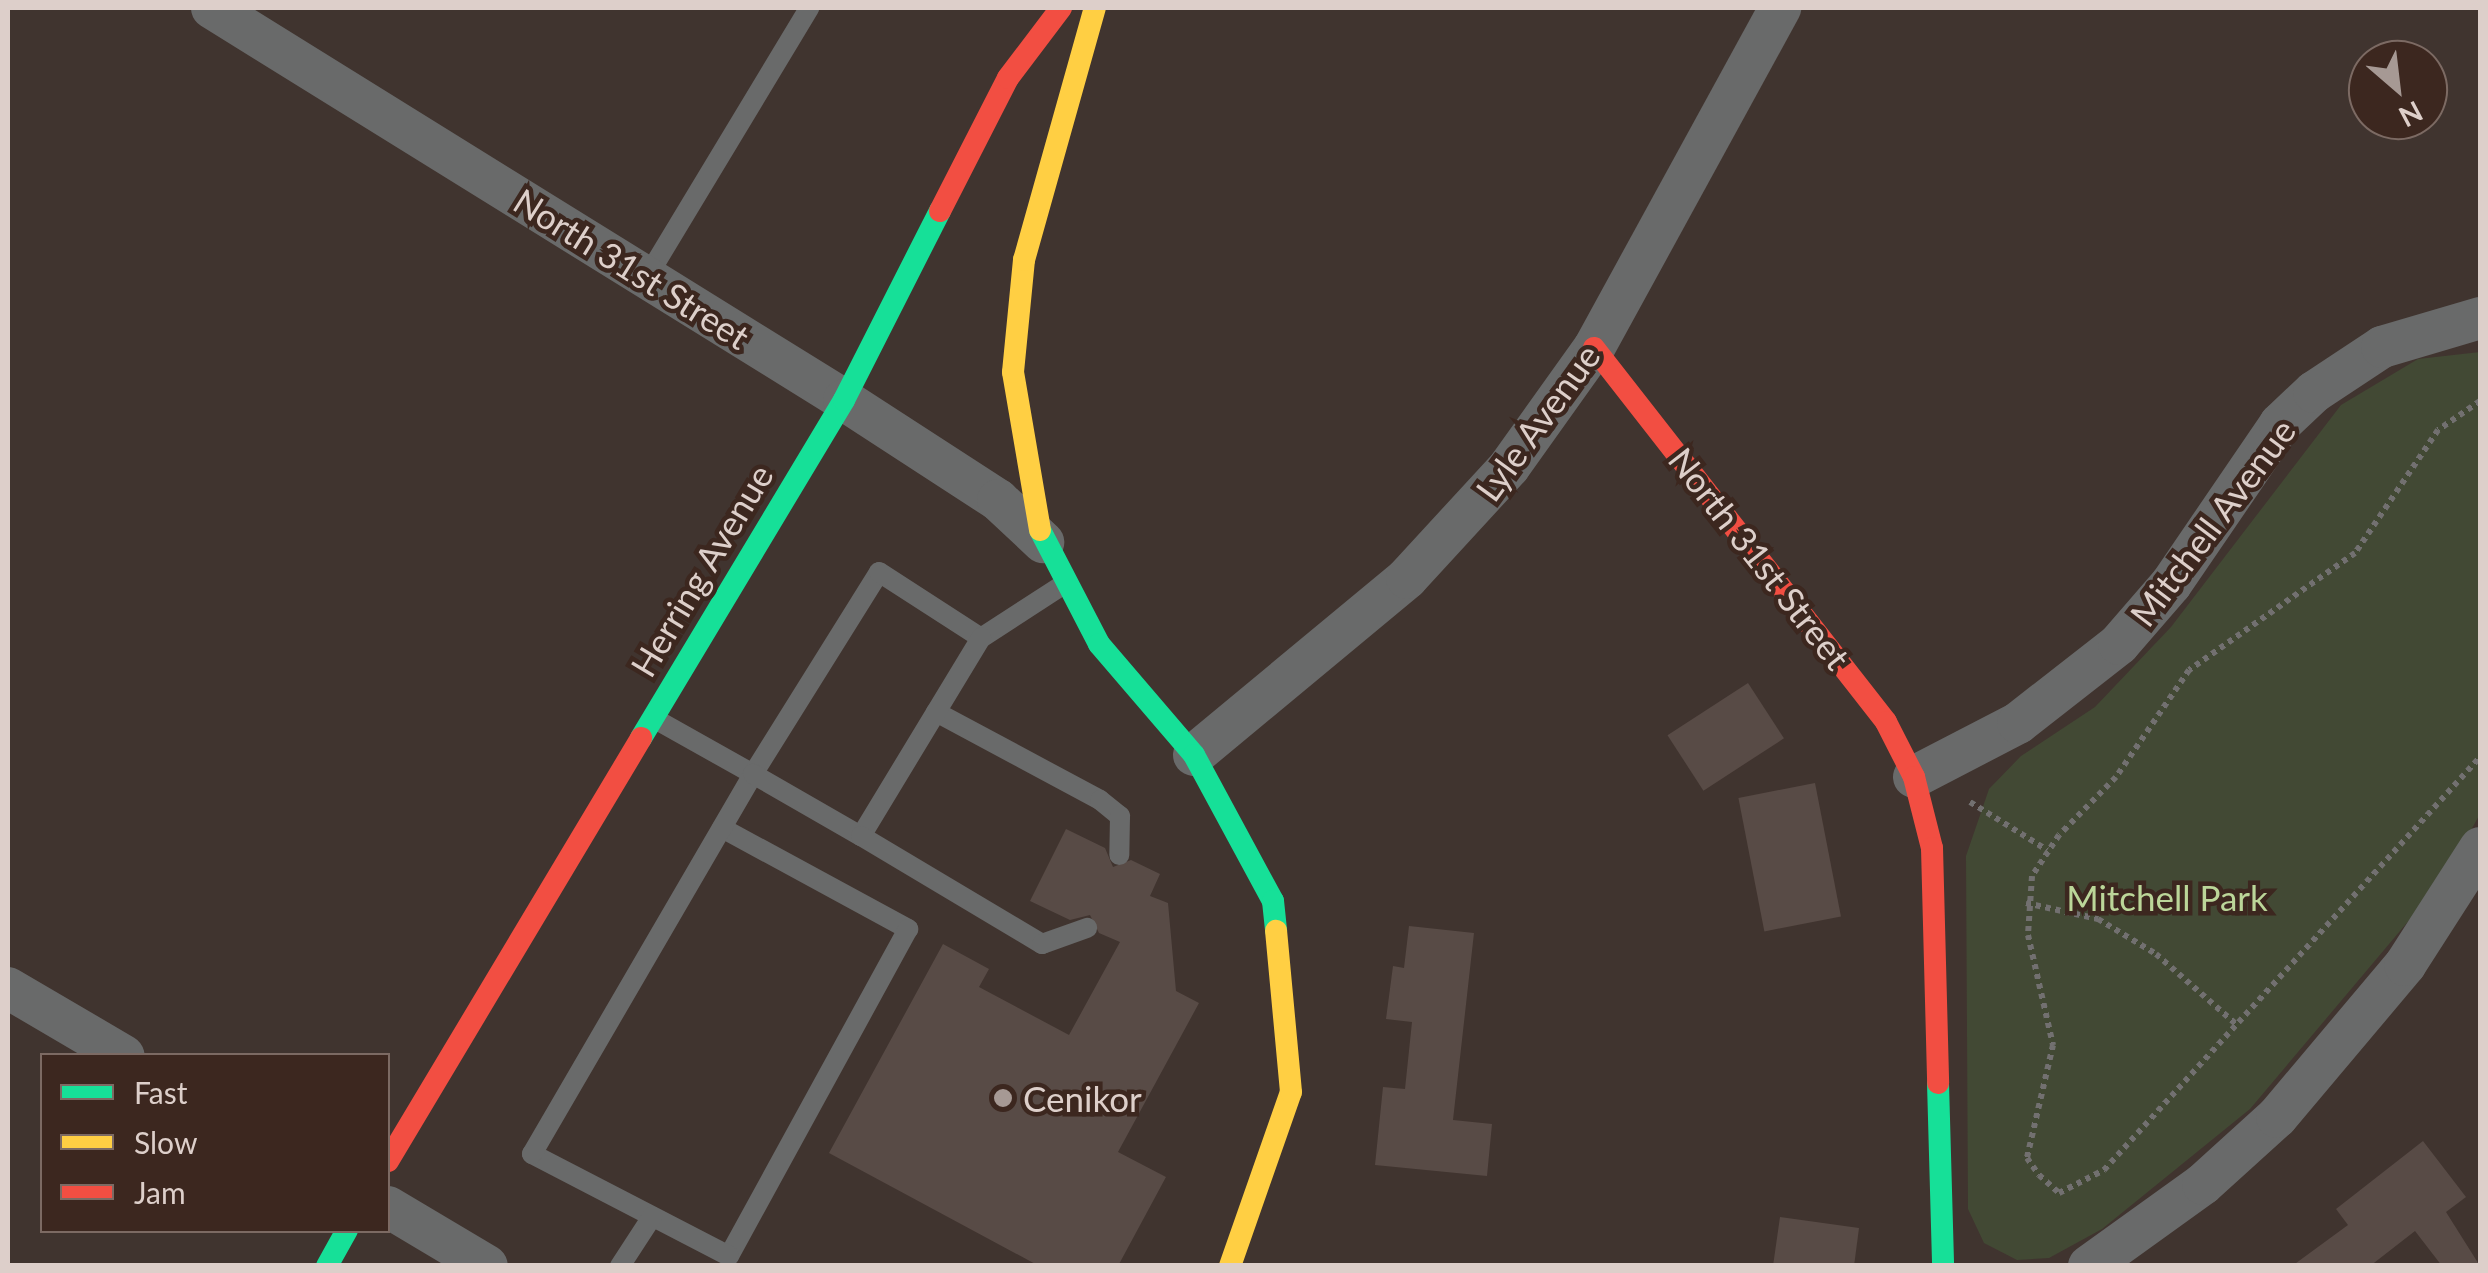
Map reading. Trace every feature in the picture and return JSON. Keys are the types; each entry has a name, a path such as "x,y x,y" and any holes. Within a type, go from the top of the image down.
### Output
{"main road":[{"name":"Herring Avenue","path":"390,1158 844,400 1008,78 1061,8"},
{"path":"1094,8 1016,312 1020,447 1043,542 1065,583 1099,644 1194,755 1273,901 1291,1092 1230,1266"},
{"name":"North 31st Street","path":"1594,348 1886,722 1914,777"},
{"path":"1914,777 1932,848 1943,1266"},
{"path":"327,1266 345,1233"}],"street":[{"name":"North 31st Street","path":"212,8 844,400 998,500 1043,542"},
{"name":"Lyle Avenue","path":"1194,755 1407,578 1509,467 1594,348 1780,8"},
{"name":"Mitchell Avenue","path":"1914,777 2018,723 2119,644 2171,584 2280,424 2314,392 2382,346 2480,318"},
{"path":"2089,1266 2188,1196 2277,1117 2405,965 2480,848"},
{"path":"8,988 119,1053"},
{"path":"390,1208 487,1266"}],"lane":[{"path":"647,278 809,8"},
{"path":"722,828 908,928 729,1256 532,1154 753,774 879,572 981,638"},
{"path":"861,836 981,638 1065,583"},
{"path":"936,712 1110,808 1120,816 1119,855"},
{"path":"653,718 1042,944 1087,928"},
{"path":"620,1266 652,1217"}],"path":[{"path":"2480,401 2438,430 2356,553 2189,670 2116,777 2048,850 2026,903 2053,1046 2027,1158 2058,1193 2104,1170 2480,757"},
{"path":"1914,777 2007,818 2048,850"},
{"path":"2026,903 2098,919 2156,954 2236,1025"}],"green space":[{"name":"Mitchell Park","path":"2480,352 2480,814 2443,880 2250,1109 2102,1229 2049,1258 2017,1260 1984,1243 1968,1209 1966,856 1989,789 2021,756 2095,707 2171,627 2341,405 2418,359"}],"building":[{"path":"1748,683 1784,738 1703,791 1667,735"},
{"path":"1815,783 1841,917 1764,931 1738,798"},
{"name":"Cenikor","path":"1066,829 1105,848 1113,867 1131,860 1160,874 1150,896 1168,903 1176,991 1199,1003 1118,1152 1166,1177 1118,1266 1039,1266 829,1153 943,944 989,969 979,987 1069,1035 1120,942 1099,933 1090,915 1070,920 1030,901"},
{"path":"1409,926 1474,933 1453,1120 1492,1124 1487,1176 1375,1165 1383,1087 1405,1089 1412,1022 1386,1019 1393,966 1404,968"},
{"path":"2423,1141 2466,1197 2446,1212 2480,1266 2442,1266 2415,1231 2370,1266 2292,1266 2348,1225 2336,1209"},
{"path":"1780,1217 1859,1228 1854,1266 1773,1266"}],"traffic: fast":[{"path":"641,738 844,400 940,211"},
{"path":"1040,530 1099,644 1194,755 1273,901 1276,931"},
{"path":"1938,1083 1943,1266"},
{"path":"327,1266 345,1233"}],"traffic: slow":[{"path":"1040,530 1013,372 1024,260 1095,8"},
{"path":"1230,1266 1291,1092 1276,931"}],"traffic: jam":[{"path":"940,211 1008,78 1061,8"},
{"path":"1594,348 1886,722 1914,777 1932,848 1938,1083"},
{"path":"390,1158 641,738"}],"place":[{"name":"Cenikor","path":"1003,1098"}]}
